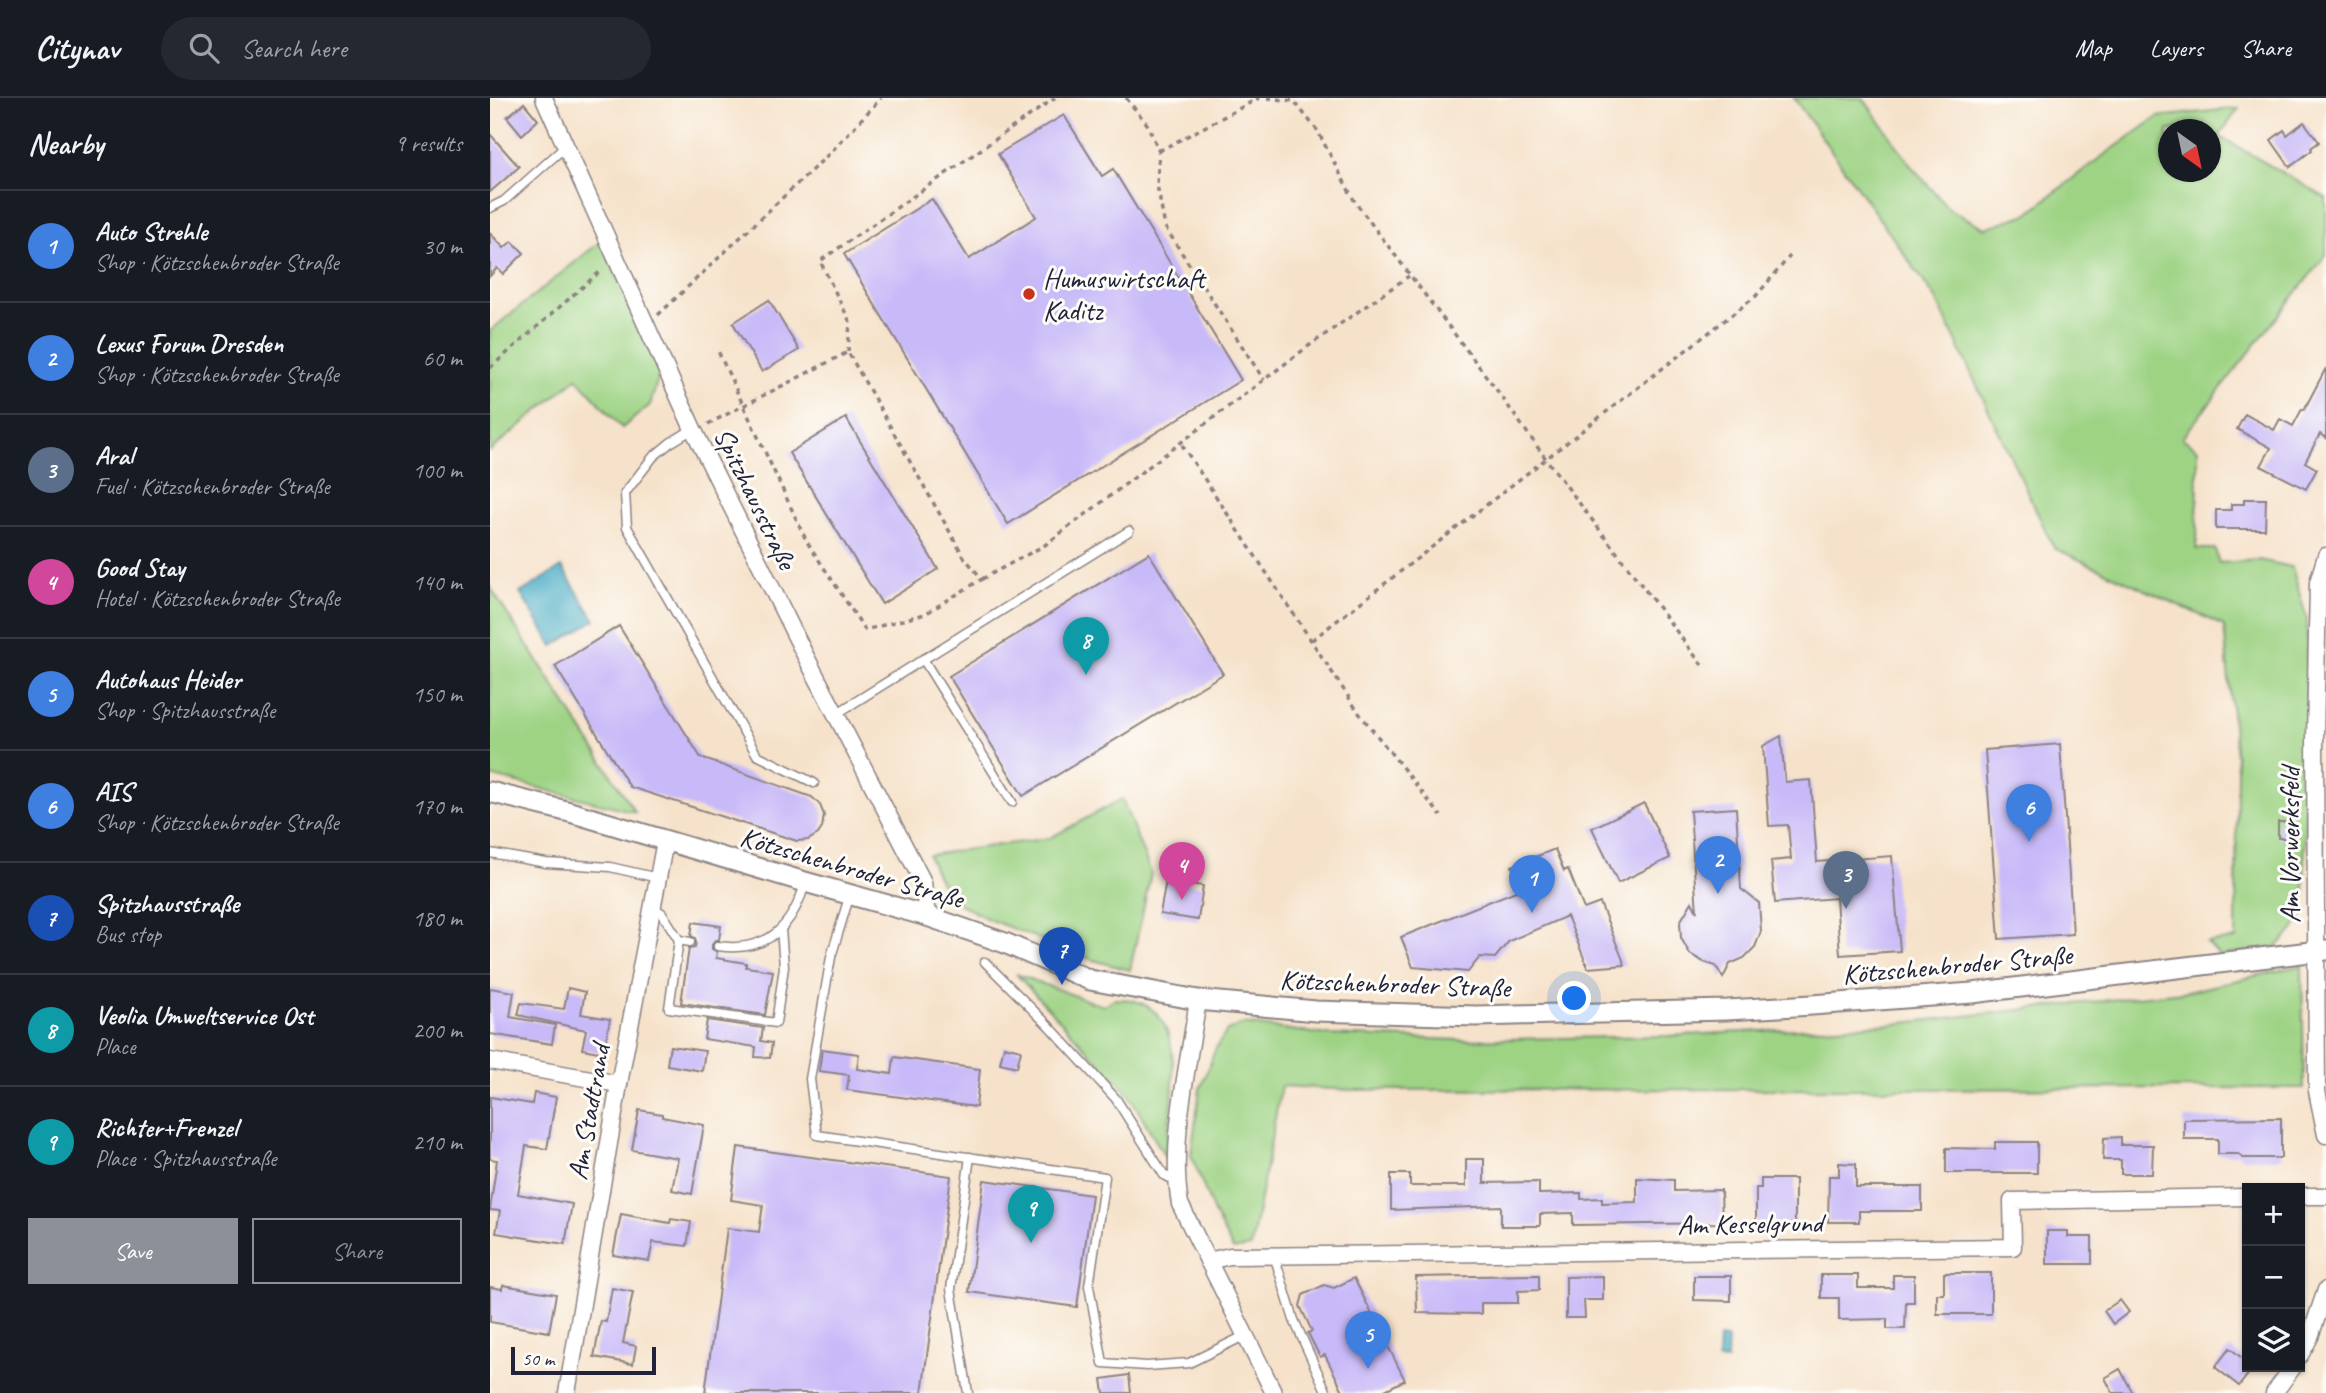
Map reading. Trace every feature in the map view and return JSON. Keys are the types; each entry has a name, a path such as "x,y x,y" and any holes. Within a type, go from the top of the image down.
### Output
{"street":[{"name":"Spitzhausstraße","path":"544,98 693,429 923,882 927,916"},
{"name":"Am Vorwerksfeld","path":"2326,556 2318,582 2321,950 2317,1091 2326,1135"},
{"name":"Kötzschenbroder Straße","path":"490,792 570,812 927,916 1005,943 1090,980 1198,1000 1316,1011 1476,1016 1727,1010 1972,993 2321,950"},
{"name":"Am Stadtrand","path":"566,1393 619,1084 665,841"},
{"path":"2321,950 2326,919"},
{"path":"1198,1000 1177,1142 1176,1181 1181,1204 1274,1393"},
{"path":"490,1061 619,1084"},
{"path":"2305,1196 2326,1196"},
{"name":"Am Kesselgrund","path":"1208,1261 1230,1256 1274,1255 2013,1247 2012,1200 2242,1197"},
{"path":"2305,1346 2326,1290"},
{"path":"2274,1393 2290,1372"}],"lane":[{"path":"490,208 504,201 566,146"},
{"path":"693,429 653,457 625,493 627,527 757,755 814,783"},
{"path":"836,715 1129,531"},
{"path":"923,659 1012,802"},
{"path":"490,853 546,863 610,867 658,878"},
{"path":"718,946 753,946 781,929 796,910 805,882"},
{"path":"850,894 831,957 810,1079 817,1135 1105,1177 1089,1286 1102,1363 1147,1366 1189,1363 1246,1335"},
{"path":"653,907 662,912 679,940 669,1008 776,1023 784,967 781,929"},
{"path":"679,940 690,942"},
{"path":"985,962 1116,1099 1164,1175 1176,1181"},
{"path":"968,1393 951,1289 970,1157"},
{"path":"1274,1255 1294,1320 1327,1393"}],"path":[{"path":"646,326 831,152 881,98"},
{"path":"982,579 964,557 848,352 850,322 820,261 1055,98"},
{"path":"1126,98 1147,124 1159,151 1157,185 1165,227 1264,380"},
{"path":"1159,151 1259,98"},
{"path":"1267,98 1296,100 1317,130 1355,202 1702,665"},
{"path":"1312,640 1756,296 1790,256"},
{"path":"490,368 607,265 617,261"},
{"path":"718,351 807,542 865,630 925,614 1045,545 1310,345 1409,276"},
{"path":"693,429 716,421 848,352"},
{"path":"1181,444 1359,713 1441,816"}],"green space":[{"path":"1794,98 1863,98 1913,168 1949,209 1985,228 2027,214 2158,117 2239,108 2221,133 2221,119 2158,119 2158,182 2221,182 2221,137 2326,198 2326,255 2182,438 2198,449 2197,549 2215,549 2219,563 2259,560 2292,567 2307,620 2304,913 2294,930 2276,947 2220,956 2207,943 2236,939 2237,769 2224,626 2054,548 1936,299"},
{"path":"601,241 660,372 650,405 622,428 577,378 490,451 490,331"},
{"path":"490,587 635,812 490,776"},
{"path":"1122,799 1151,873 1130,970 1093,960 988,919 948,898 928,855 1050,838"},
{"path":"2302,965 2304,1088 1351,1090 1281,1086 1251,1247 1233,1250 1214,1213 1191,1155 1200,1089 1216,1048 1227,1031 1243,1024 1328,1035 1459,1040 1667,1036 1893,1024 2191,991"},
{"path":"1016,974 1103,1006 1114,999 1125,999 1153,1010 1165,1026 1171,1046 1173,1069 1173,1093 1165,1157 1129,1094"}],"water":[{"path":"562,567 595,620 553,646 520,593"},
{"path":"1719,1338 1728,1339 1727,1361 1718,1360"}],"building":[{"path":"524,103 538,120 522,135 507,117"},
{"name":"Humuswirtschaft Kaditz","path":"1064,115 1102,176 1113,169 1241,380 1008,524 844,254 932,199 969,259 1036,217 998,154"},
{"path":"2304,122 2319,142 2290,167 2271,140 2284,130 2287,135"},
{"path":"490,134 519,167 490,192"},
{"path":"490,233 504,248 512,241 524,253 503,274 497,268 490,276"},
{"path":"769,300 799,350 762,372 733,323"},
{"path":"2326,368 2326,438 2320,434 2305,462 2317,469 2306,489 2261,466 2271,448 2237,429 2245,414 2274,430 2280,419 2293,426"},
{"path":"846,418 938,569 882,604 789,453"},
{"path":"2244,499 2266,499 2265,529 2216,529 2216,510 2231,510 2231,504 2244,504"},
{"path":"1149,553 1223,674 1023,796 949,676"},
{"path":"619,626 701,758 812,797 820,805 824,815 818,834 808,840 797,841 630,787 555,666"},
{"path":"1781,736 1785,782 1811,780 1817,862 1892,856 1900,951 1840,955 1836,898 1775,903 1771,861 1791,859 1788,825 1769,826 1763,746"},
{"path":"2060,744 2073,934 1999,939 1985,750"},
{"path":"1644,803 1670,858 1618,883 1592,828"},
{"path":"1736,808 1741,889 1759,903 1761,931 1755,947 1744,958 1730,964 1723,978 1716,966 1690,954 1681,938 1680,922 1692,902 1697,912 1690,811"},
{"path":"2278,822 2294,822 2294,838 2278,838"},
{"path":"1555,849 1564,871 1568,869 1584,909 1600,903 1625,965 1588,968 1567,916 1509,941 1495,958 1480,957 1468,972 1413,967 1401,937 1521,889 1512,866"},
{"path":"1166,880 1203,886 1198,920 1160,914"},
{"path":"693,922 721,926 719,940 715,940 712,945 712,949 717,952 716,958 746,963 746,967 773,971 765,1015 681,1003 689,948 695,947 696,942 691,936"},
{"path":"490,988 514,992 510,1017 555,1025 552,1044 490,1034"},
{"path":"568,988 585,992 581,1014 610,1019 604,1053 582,1049 586,1030 518,1015 521,1003 564,1009"},
{"path":"707,1020 763,1028 761,1041 772,1043 770,1058 755,1057 756,1047 704,1039"},
{"path":"670,1046 705,1051 702,1071 667,1065"},
{"path":"1004,1046 1021,1050 1017,1067 1000,1063"},
{"path":"822,1049 859,1054 857,1069 892,1074 894,1057 980,1069 976,1107 847,1090 849,1075 819,1071"},
{"path":"534,1093 556,1097 547,1149 526,1146 518,1194 572,1204 565,1244 496,1233 500,1211 490,1210 497,1160 490,1159 490,1097 532,1104"},
{"path":"639,1110 704,1125 692,1194 672,1190 678,1158 632,1150"},
{"path":"2281,1118 2281,1158 2243,1158 2238,1154 2218,1154 2218,1139 2184,1139 2184,1119"},
{"path":"2121,1137 2121,1145 2153,1145 2152,1174 2121,1174 2121,1160 2103,1160 2104,1138"},
{"path":"1995,1142 2037,1142 2037,1173 1946,1173 1946,1148 1995,1149"},
{"path":"738,1147 951,1176 922,1393 705,1393 727,1228 759,1232 763,1205 731,1200"},
{"path":"1466,1159 1484,1159 1484,1183 1539,1182 1539,1194 1581,1193 1581,1199 1602,1198 1602,1203 1637,1202 1637,1178 1674,1180 1674,1191 1721,1190 1722,1223 1573,1225 1573,1213 1540,1214 1540,1226 1501,1226 1501,1206 1391,1210 1391,1174 1410,1174 1410,1186 1466,1186"},
{"path":"1839,1163 1856,1164 1856,1187 1922,1187 1922,1211 1859,1211 1859,1222 1828,1222 1829,1176 1839,1176"},
{"path":"1761,1179 1795,1179 1795,1224 1756,1224 1756,1188 1761,1188"},
{"path":"984,1180 1092,1195 1077,1307 969,1292"},
{"path":"621,1214 670,1223 671,1219 691,1222 687,1246 653,1242 649,1261 613,1255"},
{"path":"2047,1231 2068,1231 2068,1237 2092,1237 2092,1264 2047,1264"},
{"path":"1944,1273 1991,1273 1991,1314 1937,1314 1937,1294 1944,1294"},
{"path":"1539,1275 1539,1290 1518,1291 1518,1303 1481,1303 1481,1314 1417,1313 1416,1277"},
{"path":"1821,1275 1858,1275 1858,1288 1893,1288 1893,1275 1914,1275 1914,1302 1906,1302 1905,1329 1887,1329 1887,1319 1839,1320 1839,1298 1821,1298"},
{"path":"1603,1276 1603,1300 1584,1300 1585,1318 1566,1318 1566,1277"},
{"path":"1694,1276 1731,1276 1731,1301 1694,1300"},
{"path":"1354,1278 1405,1380 1379,1393 1344,1393 1325,1355 1320,1357 1308,1333 1312,1331 1300,1306 1303,1295 1324,1285 1334,1288"},
{"path":"503,1285 556,1294 549,1332 490,1322 490,1287 502,1289"},
{"path":"612,1288 633,1292 623,1343 636,1346 633,1364 594,1357 601,1321 606,1322"},
{"path":"2120,1300 2129,1312 2113,1324 2104,1311"},
{"path":"2230,1348 2242,1358 2242,1372 2250,1372 2239,1386 2215,1367"},
{"path":"2120,1369 2133,1393 2113,1393 2105,1378"},
{"path":"1129,1375 1131,1393 1104,1393 1102,1379"}],"place":[{"name":"Humuswirtschaft Kaditz","path":"1029,294"},
{"name":"Veolia Umweltservice Ost","path":"1086,675"},
{"name":"AIS","path":"2029,842"},
{"name":"Lexus Forum Dresden","path":"1718,894"},
{"name":"Good Stay","path":"1182,900"},
{"name":"Aral","path":"1846,909"},
{"name":"Auto Strehle","path":"1532,913"},
{"name":"Spitzhausstraße","path":"1062,985"},
{"name":"Richter+Frenzel","path":"1031,1243"},
{"name":"Autohaus Heider","path":"1368,1369"}]}
